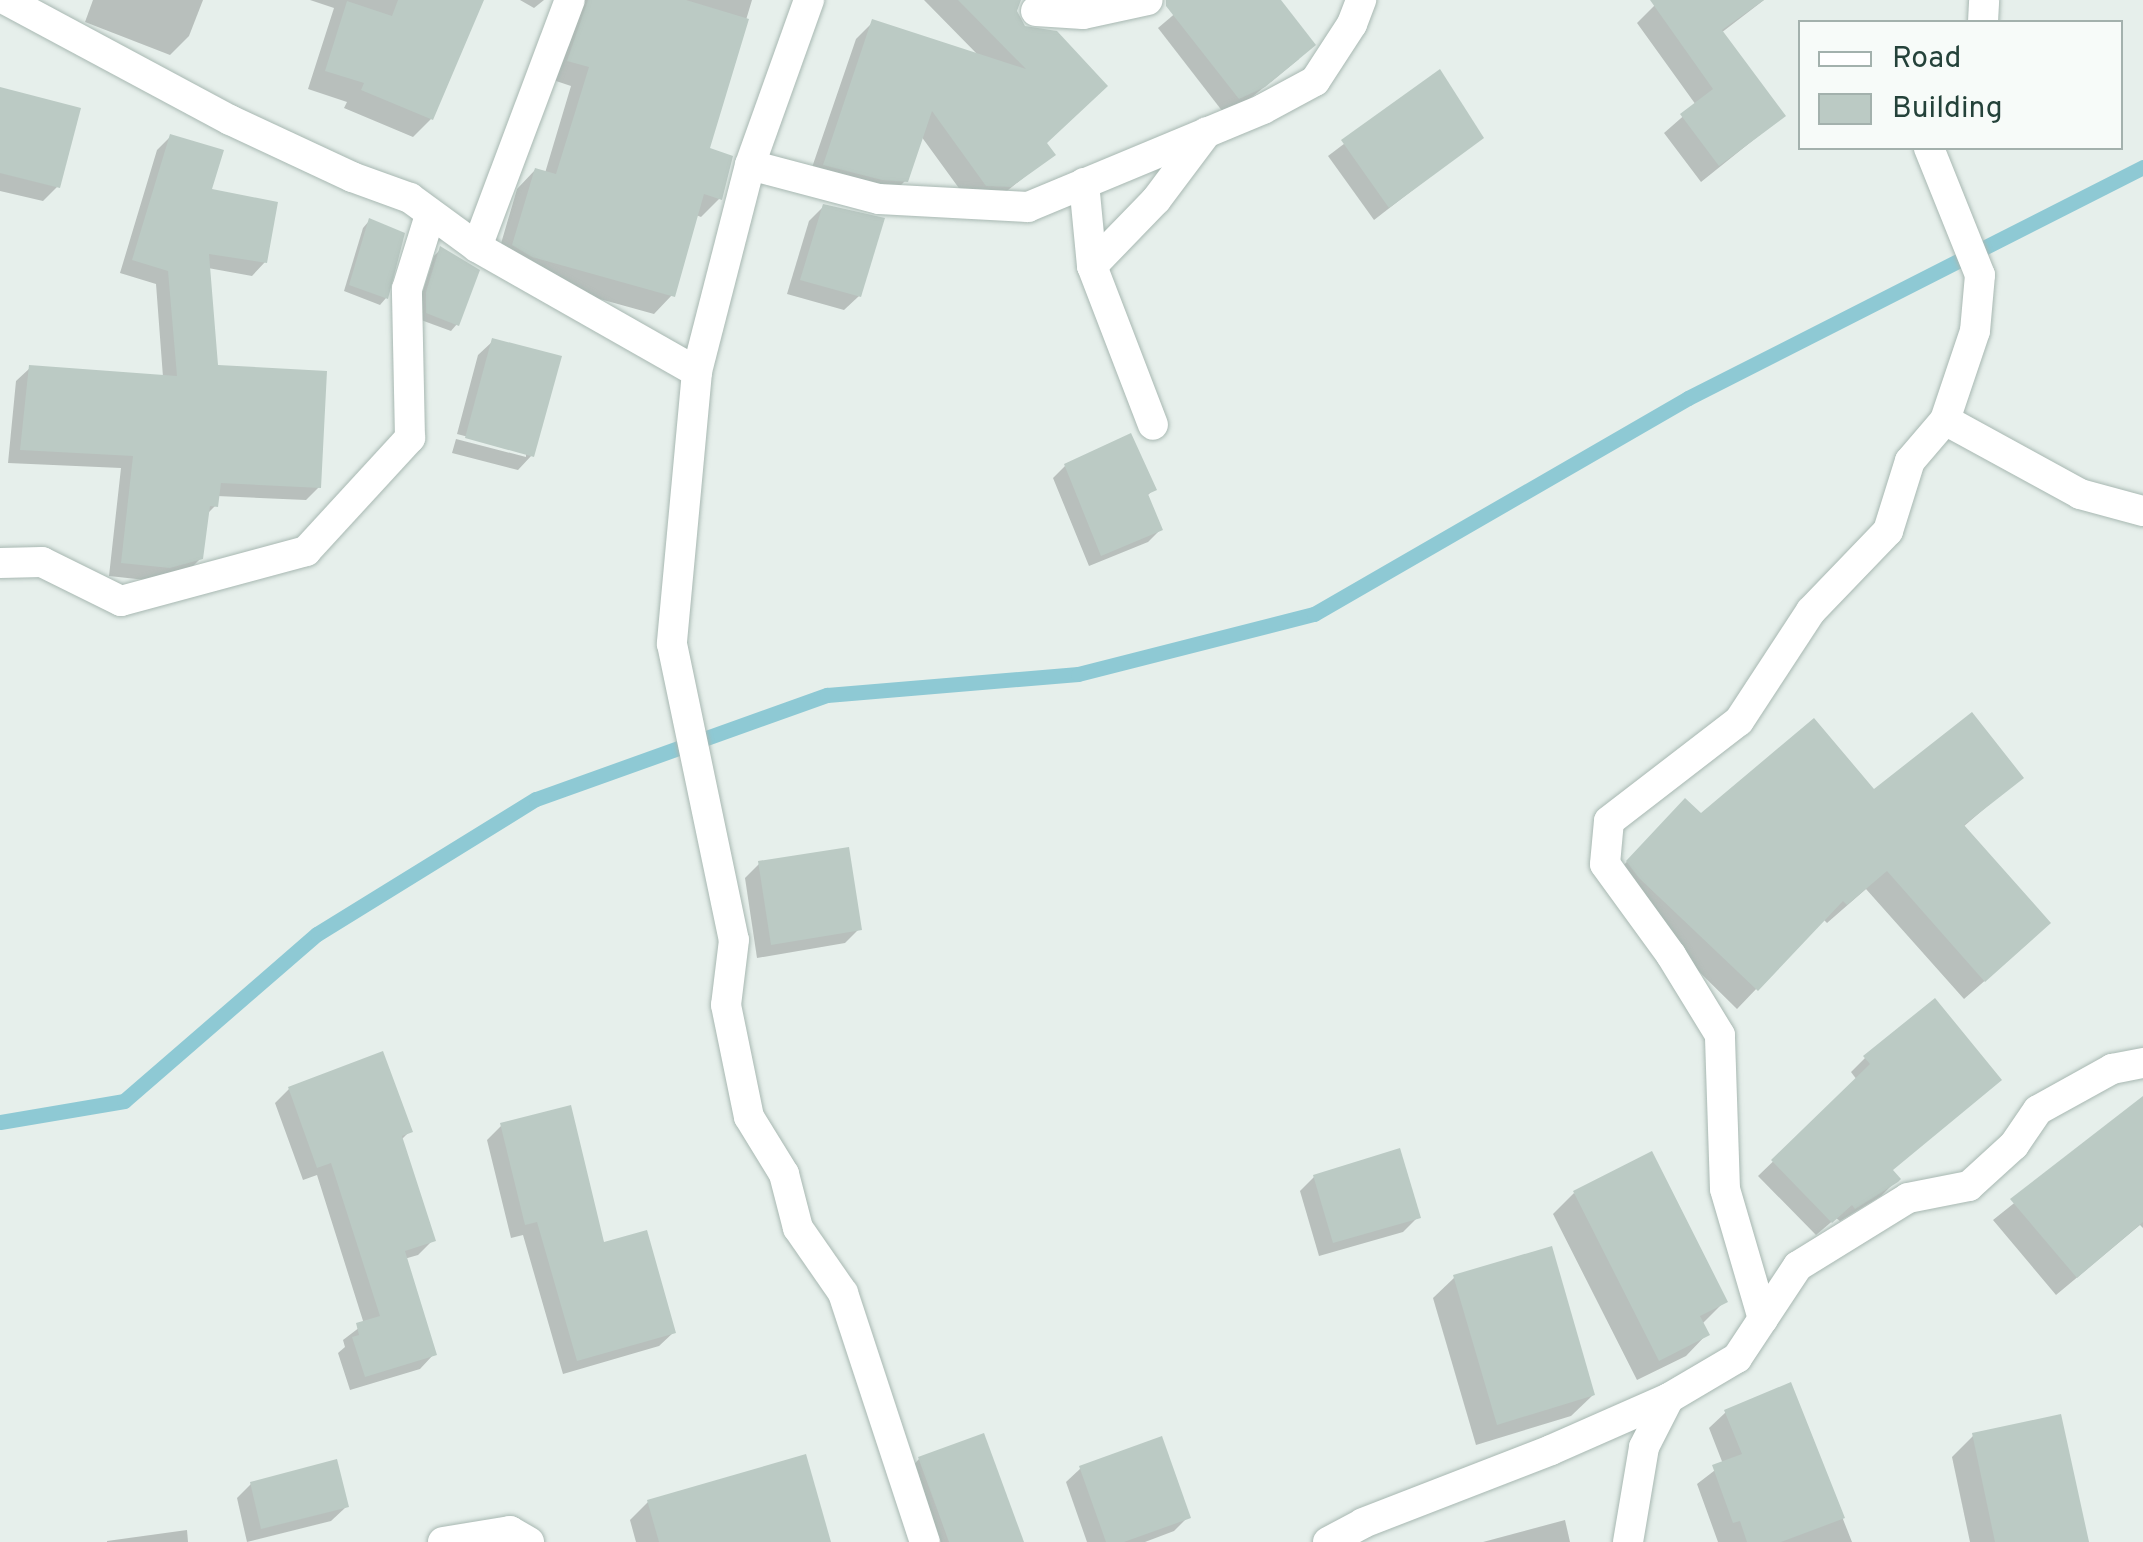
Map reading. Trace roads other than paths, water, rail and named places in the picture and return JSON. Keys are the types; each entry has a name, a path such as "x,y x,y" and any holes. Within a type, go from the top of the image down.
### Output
{"street":[{"path":"6,0 230,120 352,178 410,198 477,247 697,372"},
{"path":"477,247 570,0"},
{"path":"809,0 750,165 697,372 672,644 734,940 726,1005 748,1116 784,1174 798,1228 842,1294 925,1542"},
{"path":"1036,11 1083,14 1148,0"},
{"path":"750,165 879,199 1028,207 1315,81 1352,24 1361,0"},
{"path":"1092,266 1156,200 1207,131"},
{"path":"1763,1320 1725,1189 1720,1035 1672,954 1605,864 1609,821 1739,721 1811,612 1888,531 1910,461 1945,420 1975,330 1980,275 1930,150"},
{"path":"1084,183 1092,266 1153,425"},
{"path":"0,562 42,562 121,601 306,551 410,438 407,289 430,215"},
{"path":"1945,420 2080,494 2143,511"},
{"path":"1328,1542 1364,1523 1552,1450 1668,1398 1737,1358 1798,1266 1908,1198 1969,1186 2014,1146 2038,1110 2112,1069 2143,1063"},
{"path":"1628,1542 1644,1448 1668,1398"},
{"path":"443,1542 510,1532 529,1542"}],"waterway":[{"path":"0,1122 124,1101 317,934 536,799 827,695 1078,674 1314,614 1688,398 2143,167"}]}
